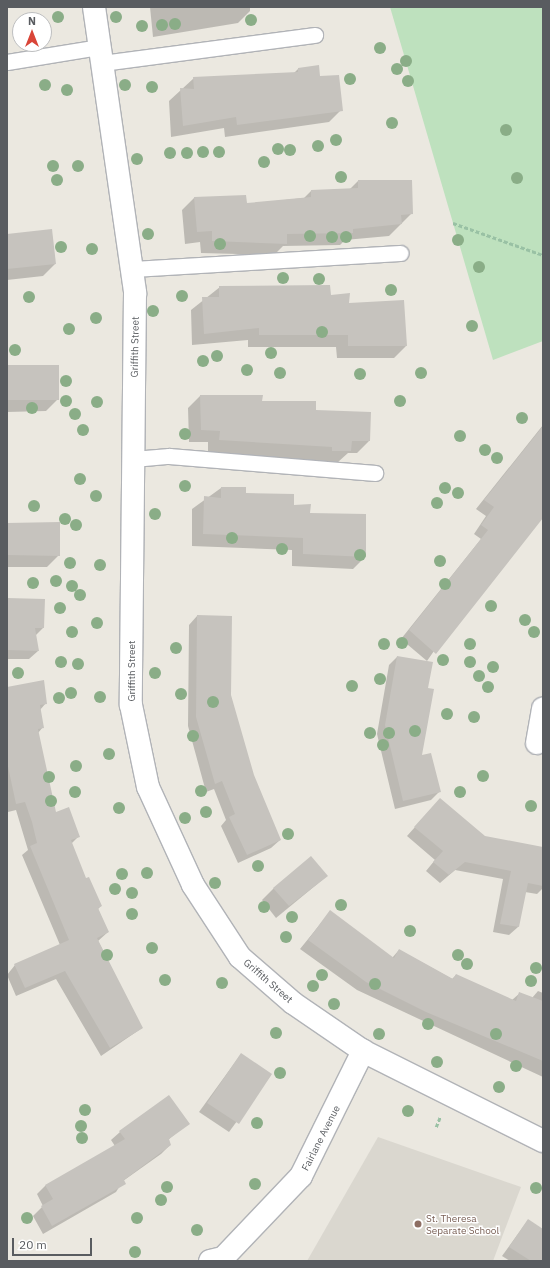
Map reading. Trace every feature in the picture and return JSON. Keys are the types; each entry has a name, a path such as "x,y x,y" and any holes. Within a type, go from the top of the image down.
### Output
{"street":[{"name":"Griffith Street","path":"94,7 135,293 132,705 148,787 193,885 240,957 293,1002 363,1051 543,1141"},
{"path":"537,743 543,709"},
{"name":"Fairlane Avenue","path":"210,1261 223,1258 302,1176 363,1051"}],"lane":[{"path":"7,62 101,55 315,35"},
{"path":"132,269 401,253"},
{"path":"133,459 169,456 375,473"}],"path":[{"path":"453,223 543,255"}],"shaded area":[{"name":"St. Theresa Separate School","path":"378,1137 521,1187 493,1261 307,1261"}],"green space":[{"path":"390,7 543,7 543,341 493,360"}],"building":[{"path":"319,65 320,76 339,75 343,111 237,125 236,117 183,126 180,88 194,89 193,77 298,72 298,68"},
{"path":"358,180 412,180 413,214 401,215 402,224 353,229 353,233 287,234 287,244 212,241 212,231 197,232 194,197 246,195 247,203 311,197 311,190 358,188"},
{"path":"52,229 56,264 7,269 7,234"},
{"path":"330,285 331,295 350,293 349,303 404,300 407,346 348,346 348,335 259,335 259,328 204,334 202,297 219,297 219,286"},
{"path":"7,365 59,365 59,400 7,400"},
{"path":"200,395 263,395 262,401 316,401 316,410 371,412 370,441 352,441 351,451 332,451 332,447 219,440 220,431 201,430"},
{"path":"543,426 543,518 436,654 409,630 488,530 481,525 494,507 484,500"},
{"path":"221,487 246,487 246,493 294,494 294,505 311,504 310,513 366,514 366,557 303,554 303,538 203,534 204,496 221,498"},
{"path":"60,522 60,556 7,555 7,523"},
{"path":"7,598 45,599 44,628 35,628 39,651 7,650"},
{"path":"197,615 232,616 231,695 254,775 281,840 247,855 229,817 235,814 222,781 215,784 196,717"},
{"path":"397,656 433,662 428,688 434,689 422,755 431,753 441,792 403,801 385,725"},
{"path":"44,680 47,704 40,705 44,728 38,729 56,812 69,807 80,837 71,840 86,878 89,877 102,906 98,908 109,932 97,938 143,1028 110,1048 65,971 25,988 14,964 69,940 30,846 37,843 32,822 25,802 16,804 7,762 7,687"},
{"path":"440,798 485,836 543,847 543,886 528,883 519,927 500,924 511,871 465,862 449,875 433,862 443,851 414,827"},
{"path":"311,856 328,876 289,906 273,888"},
{"path":"330,910 394,958 399,949 453,979 456,974 516,1001 519,992 543,1001 543,1061 426,1012 366,982 308,940"},
{"path":"241,1053 272,1074 239,1124 207,1103"},
{"path":"169,1095 190,1124 169,1139 171,1145 124,1180 126,1184 52,1226 41,1206 53,1199 45,1185 125,1139 119,1131"},
{"path":"528,1219 543,1229 543,1261 531,1261 509,1247"}],"place":[{"name":"St. Theresa Separate School","path":"418,1224"}]}
